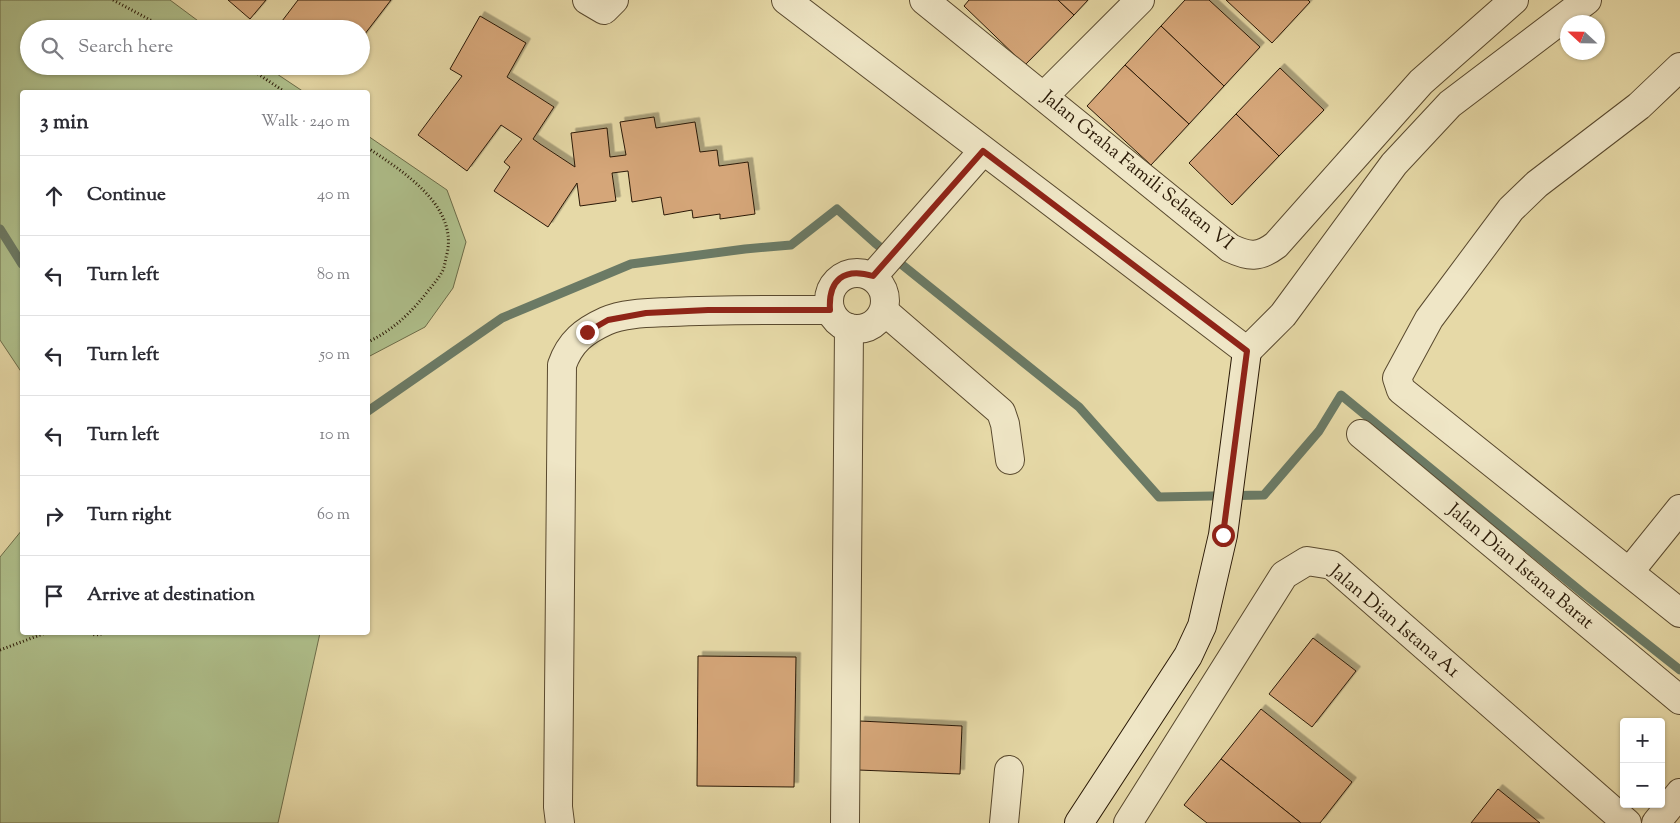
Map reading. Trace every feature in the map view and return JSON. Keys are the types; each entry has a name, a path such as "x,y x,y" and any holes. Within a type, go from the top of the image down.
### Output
{"street":[{"path":"587,0 604,10 614,0"},
{"path":"786,0 1247,351"},
{"name":"Jalan Graha Famili Selatan VI","path":"924,0 1230,248 1241,253 1264,254 1276,245 1421,82 1514,0"},
{"path":"1044,96 1140,0"},
{"path":"1079,823 1188,656 1202,626 1223,535 1247,351 1283,315 1394,164 1450,104 1586,0"},
{"path":"1680,68 1639,106 1537,184 1511,209 1429,319 1397,378 1401,390 1630,571 1680,613"},
{"path":"845,823 839,319 829,296 834,283 846,274 875,272 983,151"},
{"path":"560,823 558,807 562,365 568,349 574,340 608,320 646,313 708,310 839,319 863,329 876,323 884,311 886,298 875,272"},
{"path":"884,311 1001,412 1005,424 1010,460"},
{"name":"Jalan Dian Istana Barat","path":"1361,434 1680,700"},
{"path":"1630,571 1680,509"},
{"name":"Jalan Dian Istana A1","path":"1128,823 1284,575 1307,561 1332,566 1627,823"},
{"path":"1004,823 1009,770"},
{"path":"1656,823 1680,793"}],"path":[{"path":"113,0 150,20"},
{"path":"260,75 282,90"},
{"path":"370,149 400,170 432,199 445,219 449,243 443,271 425,295 401,322 370,341"},
{"path":"0,650 40,635"}],"green space":[{"path":"0,0 170,0 197,20 20,20 20,75 278,75 301,90 20,90 20,370 0,340"},
{"path":"370,137 447,190 466,242 453,288 425,327 370,356"},
{"path":"20,532 20,635 320,635 278,823 0,823 0,557"}],"building":[{"path":"228,0 266,0 250,19"},
{"path":"298,0 391,0 370,27 370,20 283,20"},
{"path":"969,0 1058,0 1074,15 1025,65 964,6"},
{"path":"1058,0 1088,0 1074,15"},
{"path":"1185,0 1209,0 1260,47 1224,86 1161,26"},
{"path":"1226,0 1308,0 1310,2 1272,43"},
{"path":"480,16 526,43 507,77 554,107 533,139 575,167 571,133 607,128 610,157 626,155 620,122 654,117 656,128 695,122 700,152 717,150 719,166 748,162 755,214 720,219 720,214 693,218 692,210 664,215 661,197 632,202 628,171 612,173 616,201 580,206 577,183 548,227 494,191 510,167 504,162 522,139 501,125 467,171 418,135 462,76 450,69"},
{"path":"1161,26 1224,86 1189,124 1125,65"},
{"path":"1125,65 1189,124 1151,165 1087,106"},
{"path":"1280,68 1324,110 1279,156 1236,114"},
{"path":"1236,114 1279,156 1232,205 1189,163"},
{"path":"1313,638 1356,671 1312,727 1269,694"},
{"path":"698,656 796,657 794,787 697,786"},
{"path":"1261,709 1352,782 1320,823 1301,823 1221,759"},
{"path":"860,721 962,726 960,774 858,770"},
{"path":"1221,759 1301,823 1207,823 1184,805"},
{"path":"1498,789 1540,823 1471,823"}],"waterway":[{"path":"370,410 502,318 631,264 791,245 837,209 875,243 1079,407 1159,497 1264,495 1319,431 1341,395 1680,670"},
{"path":"0,229 20,261"}],"route":[{"path":"587,332 608,320 646,313 708,310 830,310 829,296 834,283 846,274 859,272 873,276 878,268 983,151 1247,351 1223,535"}]}
